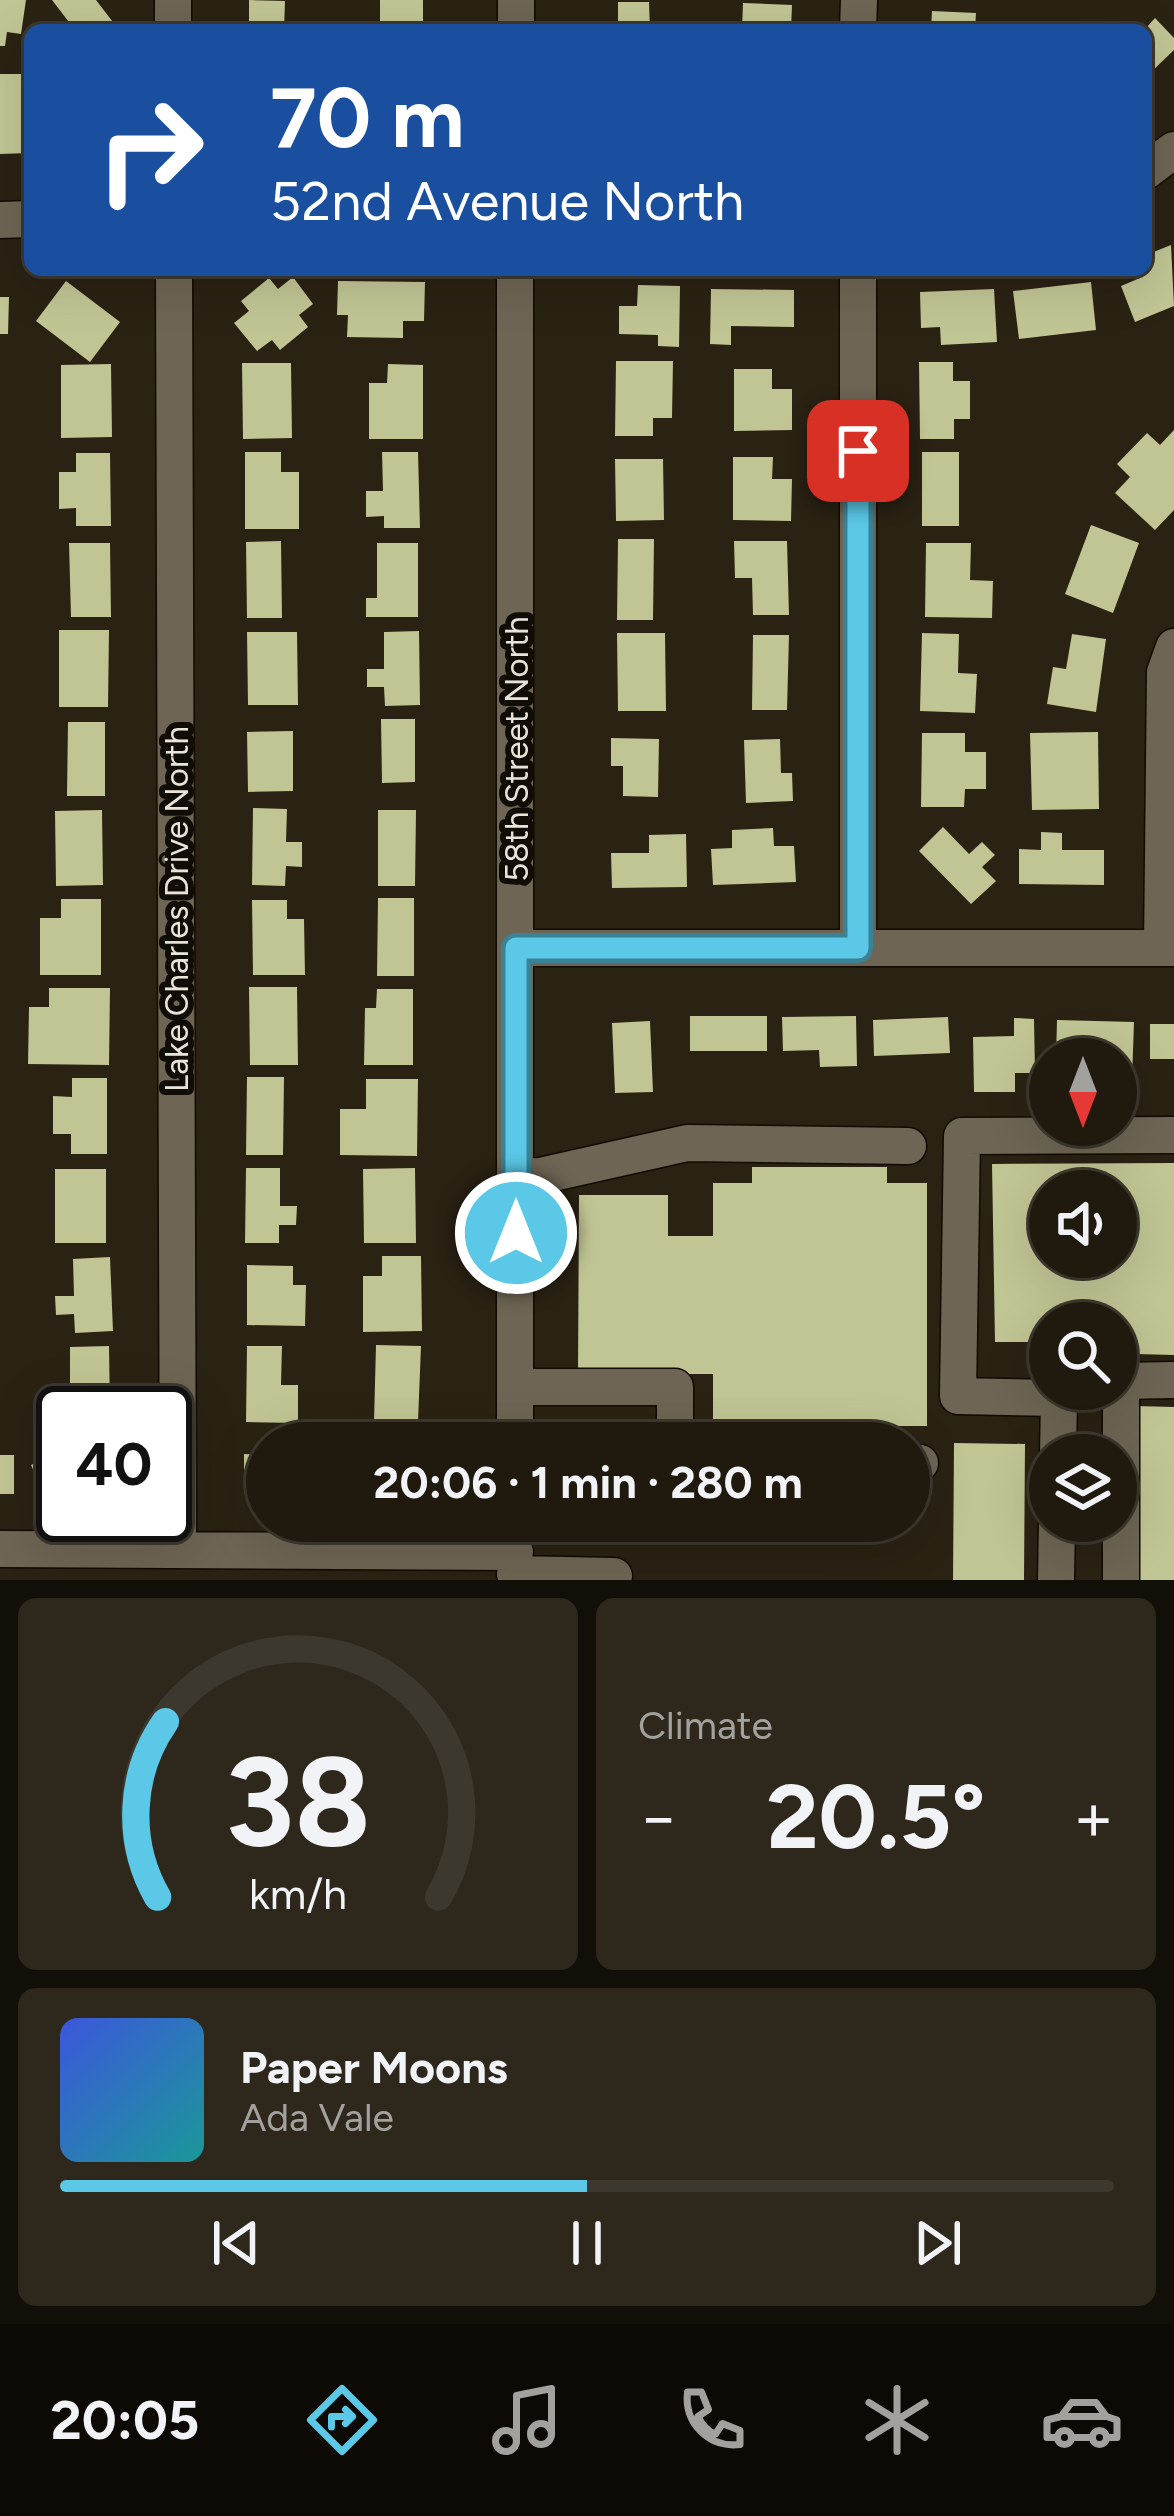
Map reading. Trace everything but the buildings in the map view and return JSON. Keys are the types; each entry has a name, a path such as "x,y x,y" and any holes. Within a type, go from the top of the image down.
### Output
{"street":[{"name":"Lake Charles Drive North","path":"174,276 178,1549"},
{"name":"58th Street North","path":"515,276 515,1422"},
{"path":"858,276 858,948"},
{"path":"516,948 1168,948 1165,672 1174,647"},
{"path":"1058,1434 1059,1397 958,1396 962,1136 1174,1135"},
{"path":"516,1177 540,1176 687,1143 908,1146"},
{"path":"1120,1580 1120,1381 1174,1380"},
{"path":"515,1387 674,1387 675,1422"},
{"path":"1056,1580 1057,1542"},
{"path":"0,1549 515,1557 614,1576"}],"route":[{"path":"516,1233 516,948 858,948 858,451"}]}
